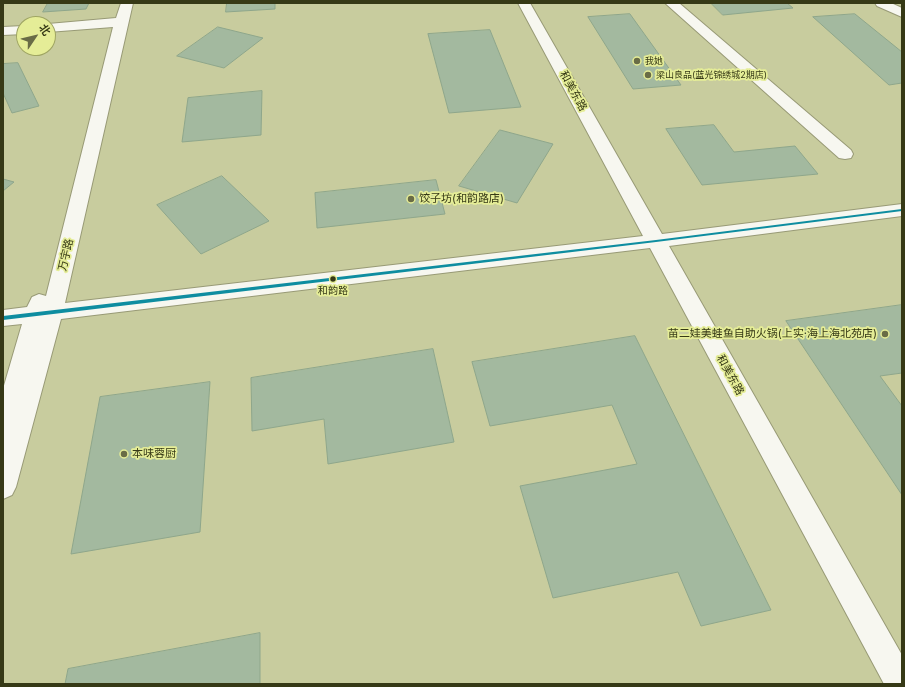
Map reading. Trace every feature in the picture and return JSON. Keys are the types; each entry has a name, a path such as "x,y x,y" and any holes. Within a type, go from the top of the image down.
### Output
{"street":[{"name":"万宇路","path":"3,487 44,314 127,3"},
{"name":"和美东路","path":"524,3 901,684"},
{"path":"671,3 845,154"},
{"path":"881,3 902,13"},
{"path":"56,27 121,22"},
{"path":"3,31 16,30"},
{"path":"3,318 656,241 902,210"},
{"name":"万宇路","path":"3,430 44,314"}],"building":[{"path":"48,3 89,3 86,9 43,12"},
{"path":"227,3 275,3 275,9 226,12"},
{"path":"711,3 787,3 793,8 723,15"},
{"path":"630,14 681,85 633,89 588,17"},
{"path":"855,14 902,52 902,83 889,85 813,17"},
{"path":"218,27 263,38 224,68 177,56"},
{"path":"490,30 521,107 449,113 428,34"},
{"path":"18,63 39,106 12,113 3,93 3,64"},
{"path":"262,91 261,135 182,142 188,98"},
{"path":"714,125 734,152 795,146 818,174 702,185 666,129"},
{"path":"500,130 553,144 517,203 459,186"},
{"path":"222,176 269,221 201,254 157,205"},
{"path":"3,179 14,182 3,191"},
{"path":"436,180 445,214 317,228 315,193"},
{"path":"902,305 902,373 880,376 902,406 902,495 786,321"},
{"path":"635,336 771,610 701,626 678,572 553,598 520,486 637,464 612,405 490,426 472,362"},
{"path":"433,349 454,442 328,464 324,419 252,431 251,378"},
{"path":"210,382 200,532 71,554 100,397"},
{"path":"260,633 260,684 65,684 68,669"}],"transit line":[{"path":"3,318 656,241 902,210"}],"place":[{"name":"我她","path":"637,61"},
{"name":"梁山良品(蓝光锦绣城2期店)","path":"648,75"},
{"name":"饺子坊(和韵路店)","path":"411,199"},
{"name":"和韵路","path":"333,279"},
{"name":"苗二娃美蛙鱼自助火锅(上实·海上海北苑店)","path":"885,334"},
{"name":"本味蓉厨","path":"124,454"}]}
